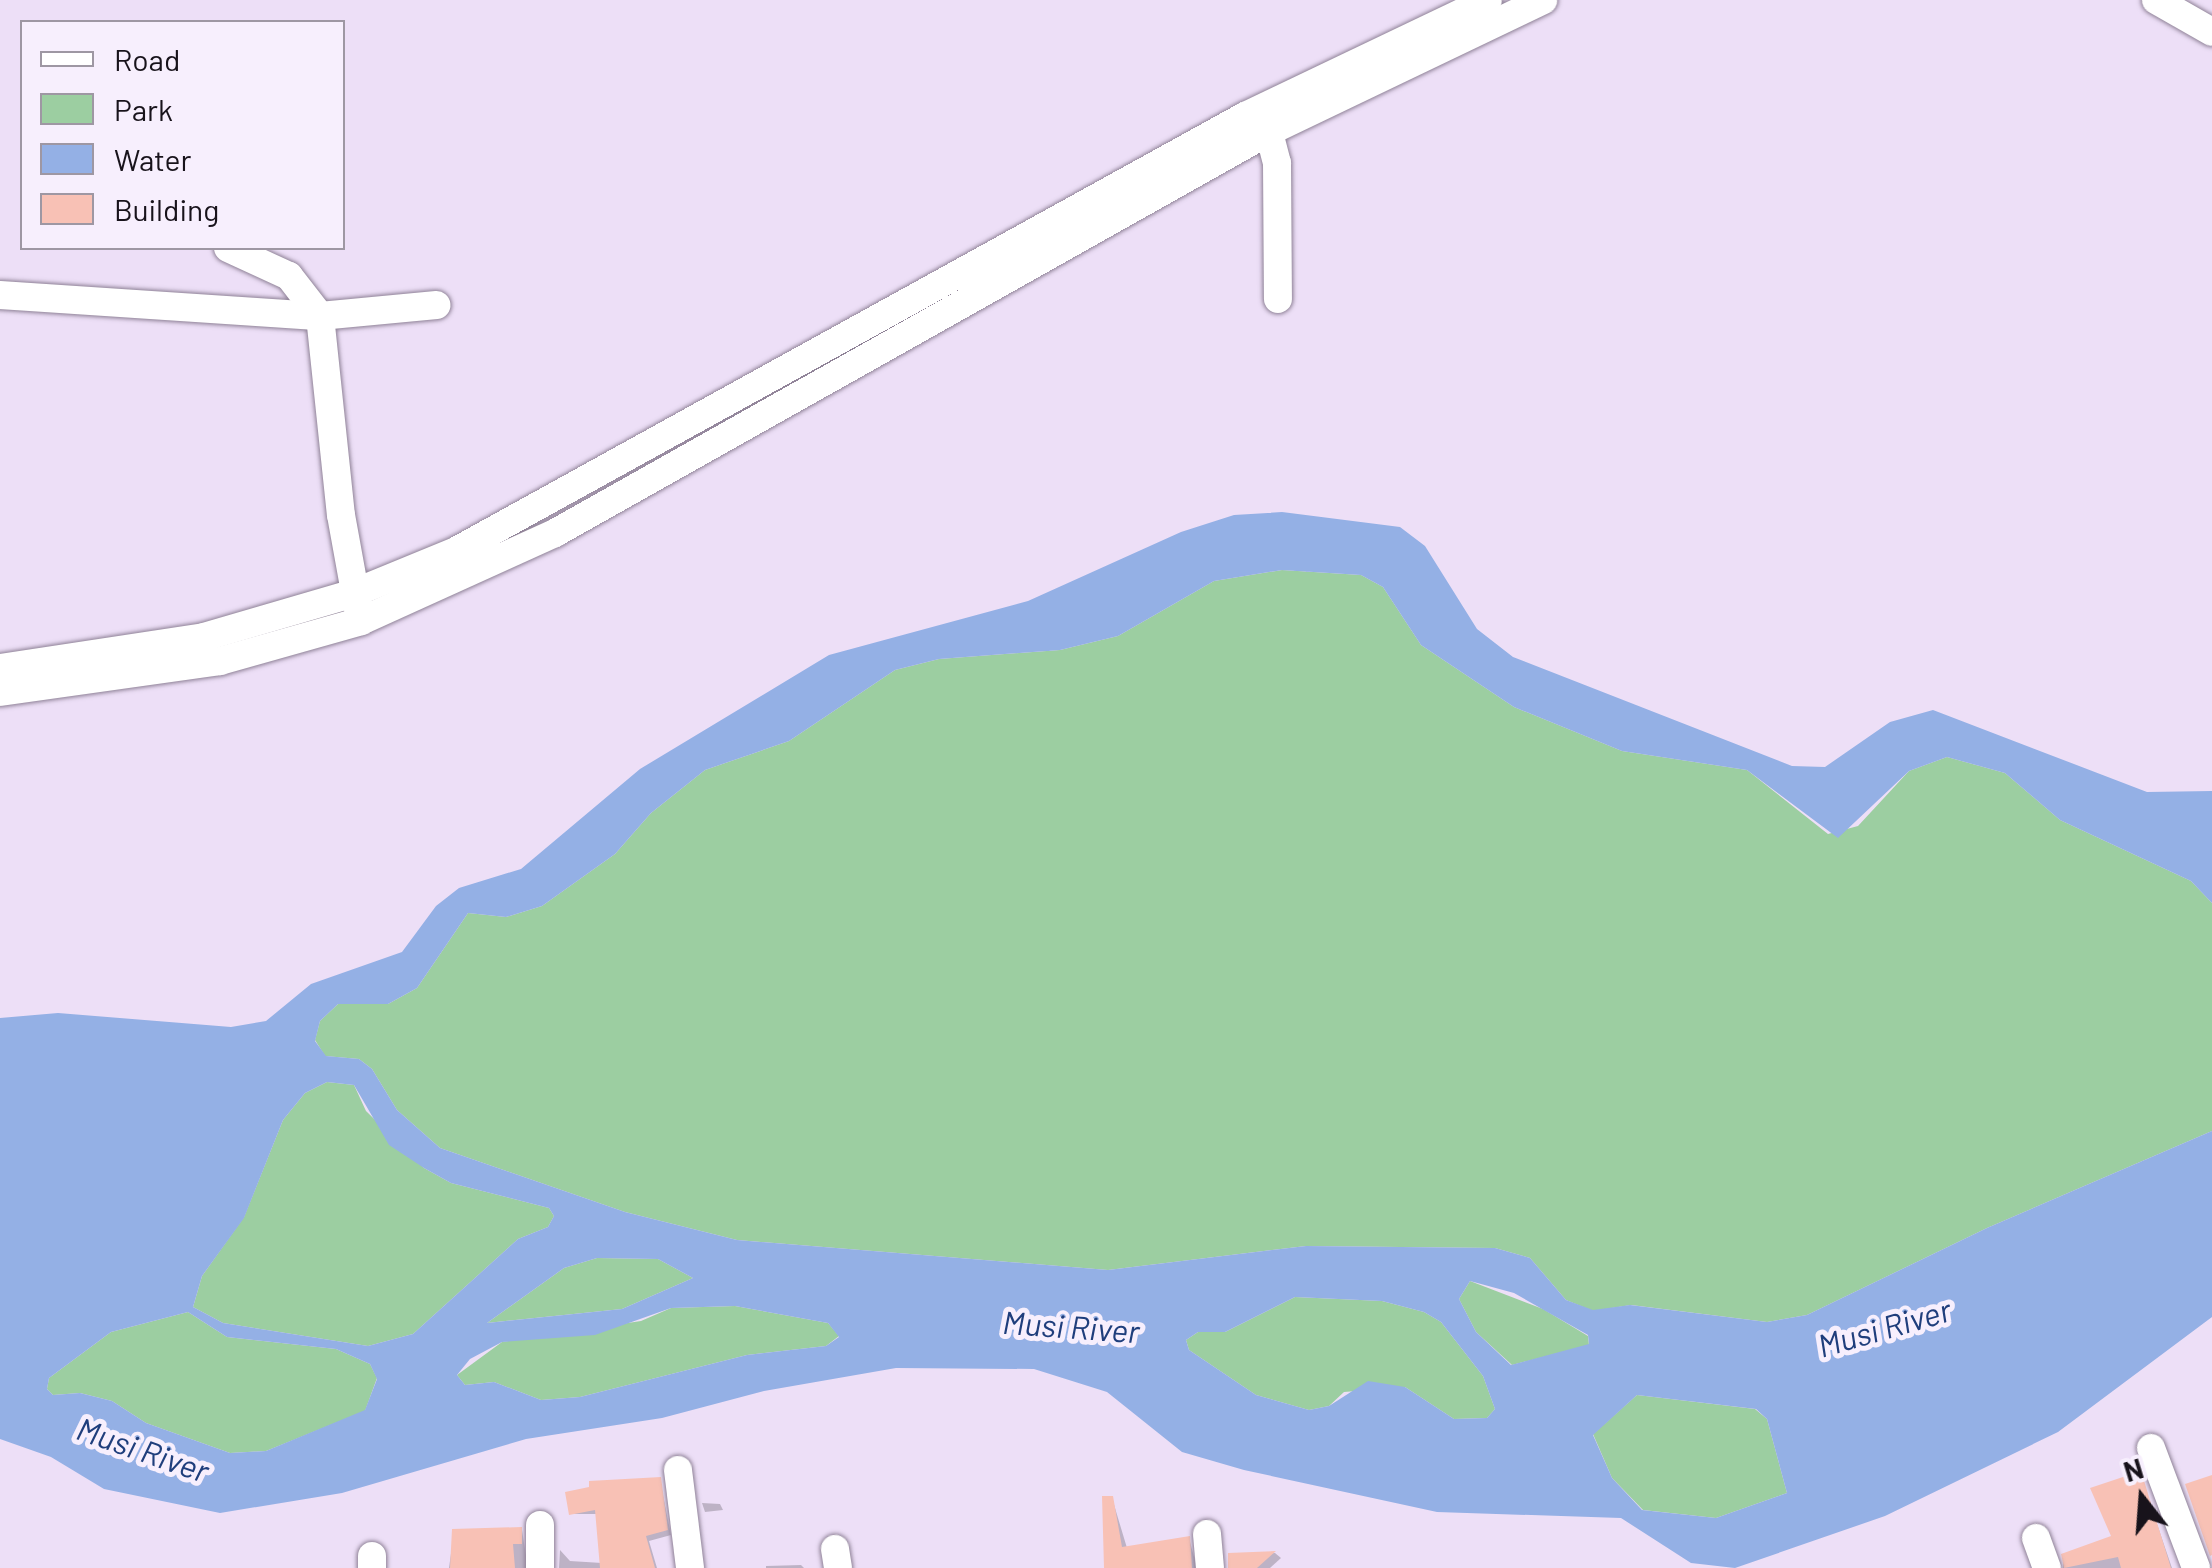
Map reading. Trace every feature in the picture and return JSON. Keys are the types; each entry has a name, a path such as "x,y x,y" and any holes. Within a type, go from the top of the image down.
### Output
{"street":[{"path":"0,668 204,637 354,592 456,551 1488,0"},
{"path":"0,692 220,661 360,620 555,533 1266,119 1544,0"},
{"path":"2156,0 2212,32"},
{"path":"1266,119 1278,163 1278,299"},
{"path":"232,250 289,276 320,316 360,620"},
{"path":"0,295 320,316 436,305"},
{"path":"2152,1448 2196,1568"},
{"path":"678,1470 690,1568"},
{"path":"540,1525 540,1568"},
{"path":"1207,1534 1210,1568"},
{"path":"2036,1538 2047,1568"}],"green space":[{"path":"1282,570 1361,575 1383,587 1421,645 1514,707 1622,751 1747,770 1828,834 1858,826 1909,771 1947,757 2005,773 2060,820 2191,881 2212,903 2212,1131 1987,1228 1807,1315 1767,1322 1631,1305 1593,1311 1566,1300 1530,1258 1495,1248 1306,1246 1108,1270 737,1240 625,1212 440,1148 397,1110 372,1069 359,1059 325,1056 315,1040 320,1021 338,1004 388,1004 417,988 468,913 506,917 542,906 615,854 651,813 705,770 789,741 895,670 939,659 1060,650 1118,636 1214,581"},
{"path":"327,1082 354,1085 366,1111 424,1168 451,1183 549,1208 554,1216 548,1227 518,1239 413,1334 368,1346 223,1323 193,1307 202,1276 244,1217 283,1120 305,1093"},
{"path":"597,1258 658,1259 693,1278 622,1309 487,1323 564,1268"},
{"path":"1470,1281 1543,1309 1588,1336 1589,1345 1512,1365 1476,1332 1459,1299"},
{"path":"1295,1297 1382,1301 1424,1312 1441,1322 1483,1376 1495,1409 1487,1418 1454,1419 1405,1387 1344,1392 1329,1406 1309,1410 1256,1395 1189,1350 1186,1340 1198,1332 1225,1332"},
{"path":"735,1306 828,1323 839,1336 826,1346 747,1355 580,1397 541,1400 494,1382 465,1385 457,1375 502,1342 641,1321 671,1308"},
{"path":"188,1312 227,1337 336,1349 370,1364 377,1378 365,1411 266,1451 230,1453 146,1423 112,1401 80,1393 53,1395 47,1389 49,1378 111,1332"},
{"path":"1637,1395 1755,1409 1767,1419 1787,1493 1716,1518 1643,1510 1612,1478 1593,1434"}],"water":[{"name":"Musi River","path":"1282,512 1400,527 1425,546 1477,629 1513,657 1792,766 1825,767 1890,722 1933,710 2147,792 2212,791 2212,903 2191,881 2060,820 2005,773 1947,757 1909,771 1838,838 1747,770 1622,751 1514,707 1421,645 1383,587 1361,575 1282,570 1214,581 1118,636 1060,650 939,659 895,670 789,741 705,770 651,813 615,854 542,906 506,917 468,913 417,988 388,1004 338,1004 320,1021 315,1041 326,1056 359,1059 372,1069 397,1110 440,1148 625,1212 737,1240 1108,1270 1306,1246 1495,1248 1530,1258 1566,1300 1593,1310 1630,1305 1767,1322 1807,1315 1987,1228 2212,1131 2212,1317 2058,1432 1885,1516 1735,1568 1691,1563 1621,1518 1437,1512 1244,1470 1182,1452 1107,1392 1034,1369 896,1368 764,1391 662,1418 526,1439 342,1493 220,1513 104,1489 51,1457 0,1439 0,1018 58,1013 231,1027 266,1021 311,984 402,952 436,906 459,888 521,869 640,769 829,655 1028,601 1181,532 1234,515","holes":["327,1082 354,1085 389,1145 424,1168 451,1183 549,1208 554,1216 548,1227 518,1239 413,1334 368,1346 223,1323 193,1307 202,1276 244,1218 283,1120 305,1093","597,1258 658,1259 693,1278 622,1309 487,1323 564,1268","1470,1281 1514,1293 1588,1335 1589,1344 1511,1365 1476,1332 1459,1299","1295,1297 1382,1301 1424,1312 1441,1322 1483,1376 1495,1409 1487,1418 1454,1419 1405,1387 1368,1381 1329,1406 1309,1410 1256,1395 1189,1350 1186,1340 1198,1332 1225,1332","735,1306 828,1323 839,1337 826,1346 747,1355 580,1397 541,1400 494,1382 465,1385 457,1375 470,1359 502,1342 595,1335 671,1308","188,1312 227,1337 336,1349 370,1364 377,1379 365,1410 266,1451 230,1453 146,1423 112,1401 80,1393 53,1395 47,1389 49,1378 111,1332","1637,1395 1756,1409 1767,1419 1787,1493 1716,1518 1642,1510 1612,1478 1593,1435"]}],"building":[{"path":"2141,1471 2171,1568 2121,1568 2118,1557 2064,1568 2061,1554 2111,1536 2090,1488"},
{"path":"2212,1475 2212,1555 2210,1556 2185,1484"},
{"path":"661,1477 668,1530 646,1536 655,1568 600,1568 595,1510 569,1515 565,1492 589,1487 589,1481"},
{"path":"1102,1496 1113,1496 1122,1547 1190,1536 1192,1568 1104,1568"},
{"path":"522,1527 522,1544 513,1544 515,1568 450,1568 452,1529"},
{"path":"1276,1551 1257,1568 1228,1568 1228,1553"}]}
